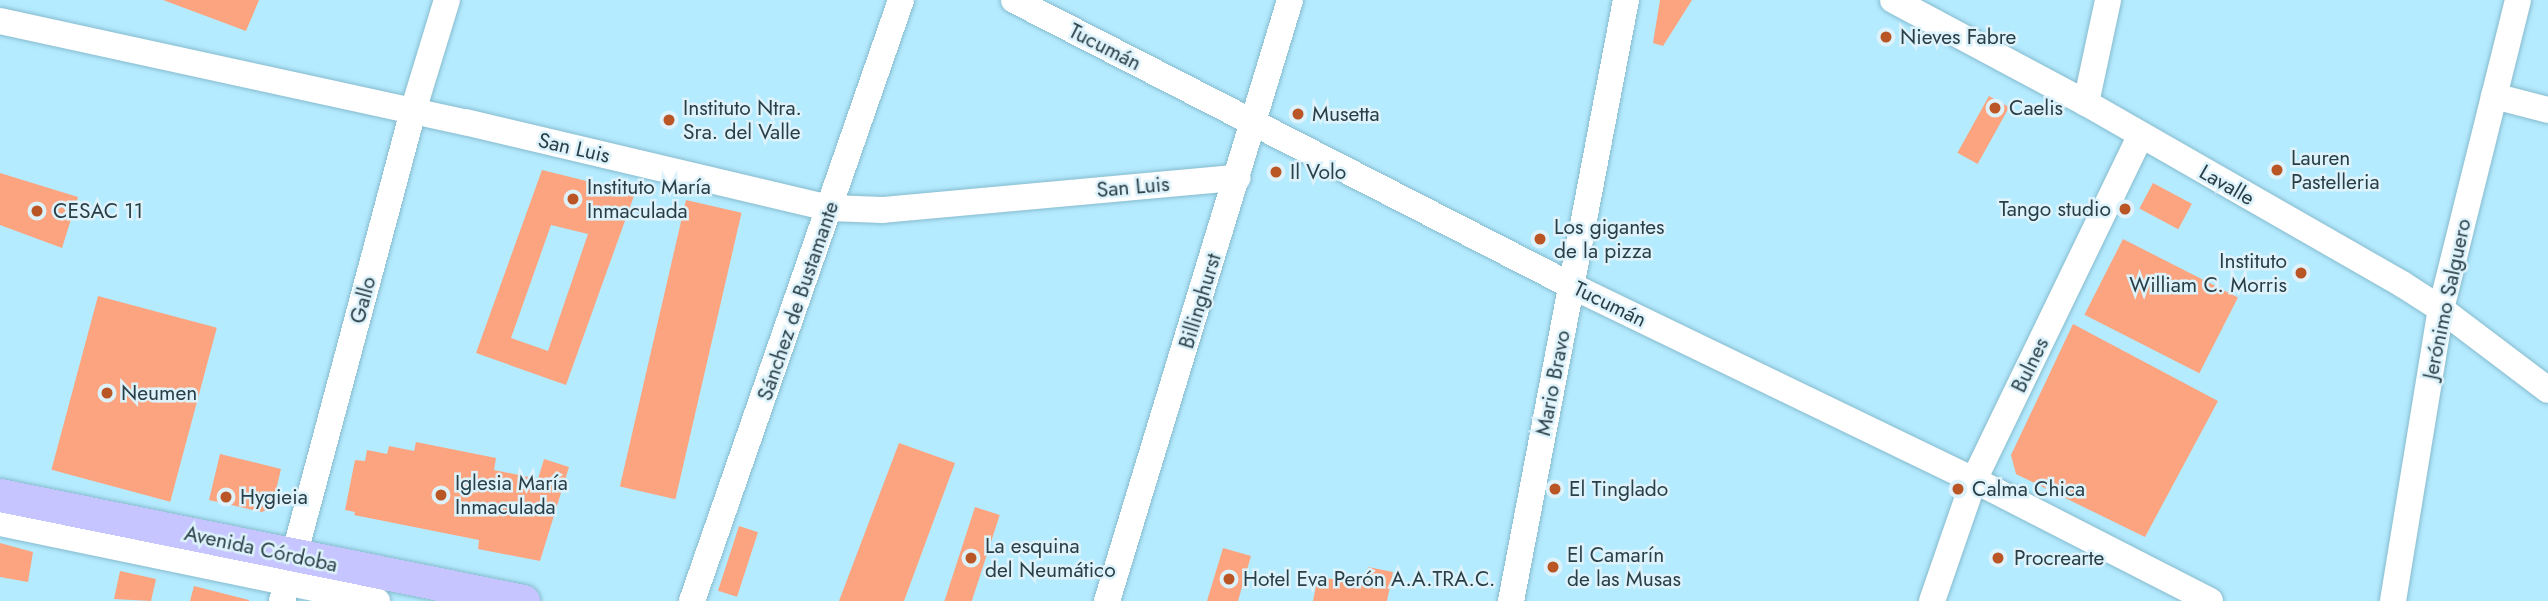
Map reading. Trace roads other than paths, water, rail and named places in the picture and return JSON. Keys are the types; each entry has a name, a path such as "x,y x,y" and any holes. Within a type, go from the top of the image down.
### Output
{"main road":[{"name":"Avenida Córdoba","path":"0,495 288,581 523,601"}],"street":[{"name":"Gallo","path":"288,581 413,111 447,0"},
{"name":"Sánchez de Bustamante","path":"692,601 901,0"},
{"name":"Tucumán","path":"1014,0 1572,286 1975,480 2210,601"},
{"name":"Billinghurst","path":"1107,601 1238,178 1290,0"},
{"name":"Mario Bravo","path":"1511,601 1626,0"},
{"name":"Lavalle","path":"1893,0 2087,103 2441,309 2548,390"},
{"path":"2087,103 2108,0"},
{"name":"Jerónimo Salguero","path":"2393,601 2441,309 2518,0"},
{"name":"San Luis","path":"0,21 413,111 830,208 883,210 1238,178"},
{"path":"2494,96 2548,110"},
{"name":"Bulnes","path":"1932,601 1975,480 2141,135"},
{"name":"Avenida Córdoba","path":"0,523 377,601"}],"place":[{"name":"Nieves Fabre","path":"1886,37"},
{"name":"Caelis","path":"1995,108"},
{"name":"Musetta","path":"1298,114"},
{"name":"Instituto Ntra. Sra. del Valle","path":"669,120"},
{"name":"Lauren Pastelleria","path":"2277,170"},
{"name":"Il Volo","path":"1276,172"},
{"name":"Instituto María Inmaculada","path":"573,199"},
{"name":"Tango studio","path":"2125,209"},
{"name":"CESAC 11","path":"37,211"},
{"name":"Los gigantes de la pizza","path":"1540,239"},
{"name":"Instituto William C. Morris","path":"2301,273"},
{"name":"Neumen","path":"107,393"},
{"name":"El Tinglado","path":"1555,489"},
{"name":"Calma Chica","path":"1958,489"},
{"name":"Iglesia María Inmaculada","path":"441,495"},
{"name":"Hygieia","path":"226,497"},
{"name":"La esquina del Neumático","path":"971,558"},
{"name":"Procrearte","path":"1998,558"},
{"name":"El Camarín de las Musas","path":"1553,567"},
{"name":"Hotel Eva Perón A.A.TRA.C.","path":"1229,579"}]}
